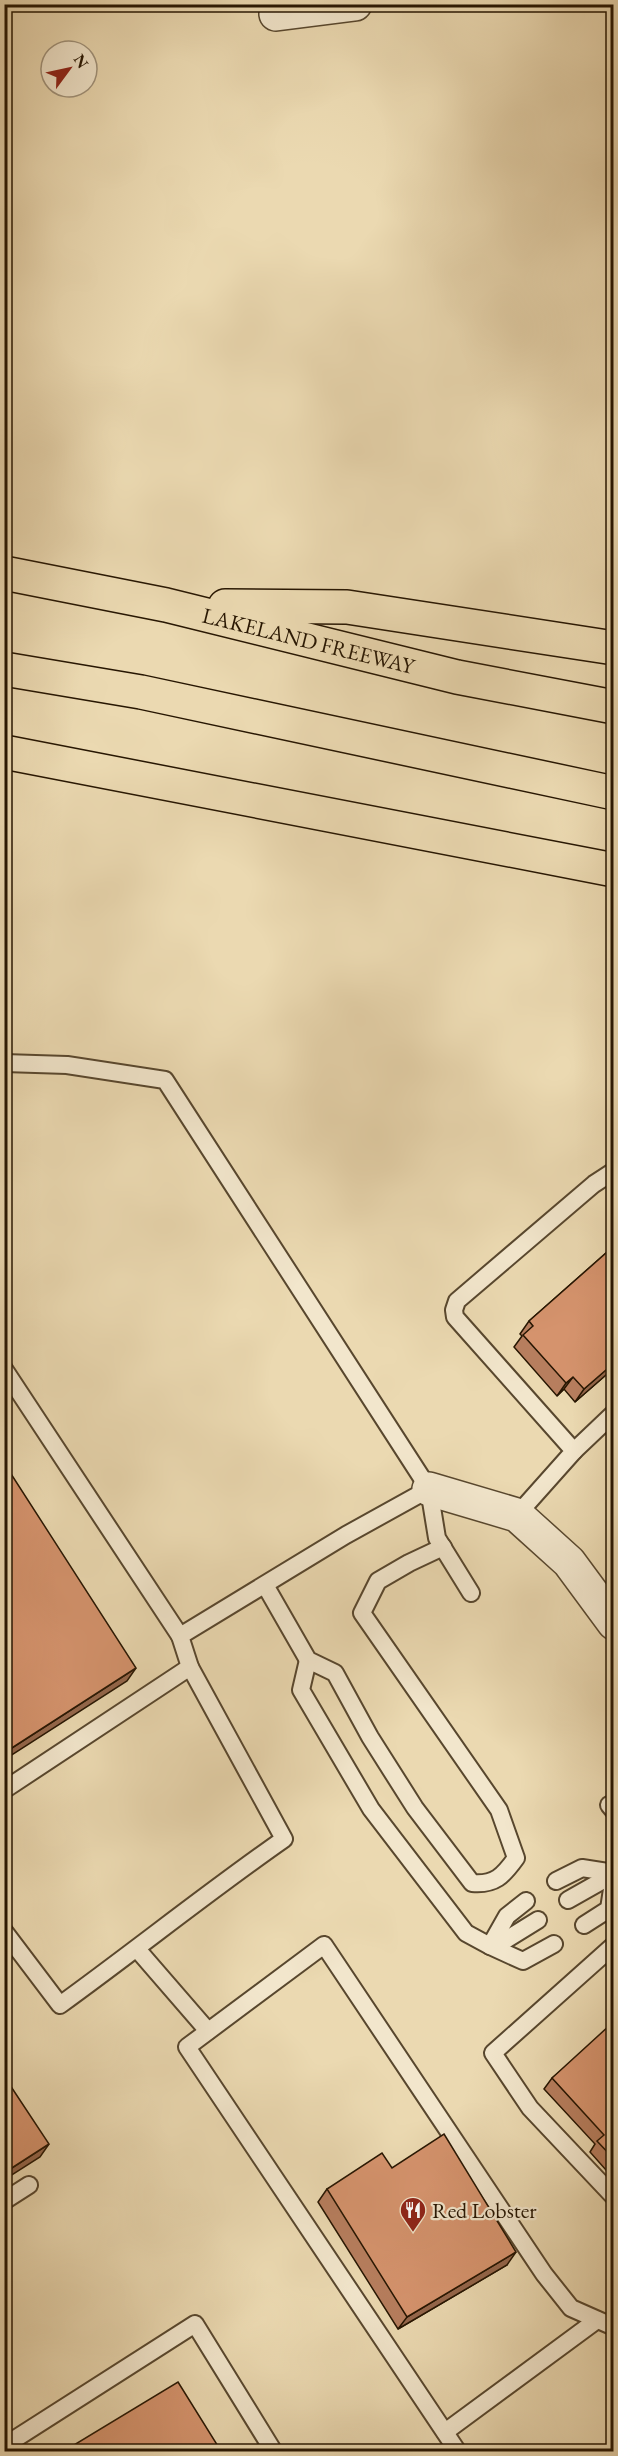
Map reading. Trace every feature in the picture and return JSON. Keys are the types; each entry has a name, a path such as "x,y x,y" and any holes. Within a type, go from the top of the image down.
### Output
{"highway":[{"name":"LAKELAND FREEWAY","path":"4,573 166,605 458,676 614,707"},
{"path":"166,605 347,608 614,648"},
{"path":"4,669 141,692 614,793"},
{"path":"4,752 614,870"}],"street":[{"path":"276,14 355,4"},
{"path":"429,1489 517,1515 569,1562 614,1623"}],"lane":[{"path":"4,1063 67,1065 165,1080 429,1489 437,1538 471,1593"},
{"path":"574,1451 455,1317 454,1310 458,1301 476,1285 594,1184 614,1171"},
{"path":"4,1369 180,1636 190,1667 284,1839 209,1891 137,1949 60,2005 4,1931"},
{"path":"517,1515 574,1451 614,1413"},
{"path":"180,1636 346,1535 429,1489"},
{"path":"265,1585 308,1660 335,1673 370,1737 415,1808 472,1883 486,1884 504,1874 516,1858 499,1810 362,1613 378,1581 443,1547"},
{"path":"308,1660 301,1690 371,1809 466,1933 523,1961 554,1944"},
{"path":"4,1790 190,1667"},
{"path":"556,1881 582,1868 614,1874"},
{"path":"568,1900 614,1874"},
{"path":"584,1925 609,1909 614,1874"},
{"path":"490,1946 507,1916 526,1901"},
{"path":"490,1946 504,1941 538,1920"},
{"path":"458,2451 187,2047 207,2031 324,1945 544,2274 571,2308 614,2327"},
{"path":"614,1945 494,2053 530,2108 614,2197"},
{"path":"137,1949 207,2031"},
{"path":"4,2201 29,2185"},
{"path":"446,2432 597,2320"},
{"path":"4,2446 195,2324 274,2451"}],"building":[{"path":"614,1246 614,1363 584,1389 573,1377 566,1383 523,1335 533,1326 529,1321"},
{"path":"4,1463 136,1668 4,1753"},
{"path":"610,2025 614,2028 614,2159 597,2141 604,2135 552,2078"},
{"path":"4,2076 49,2144 4,2173"},
{"name":"Red Lobster","path":"444,2134 516,2252 407,2317 327,2189 382,2153 392,2168"},
{"path":"178,2382 221,2451 64,2451"}],"place":[{"name":"Red Lobster","path":"413,2233"}]}
